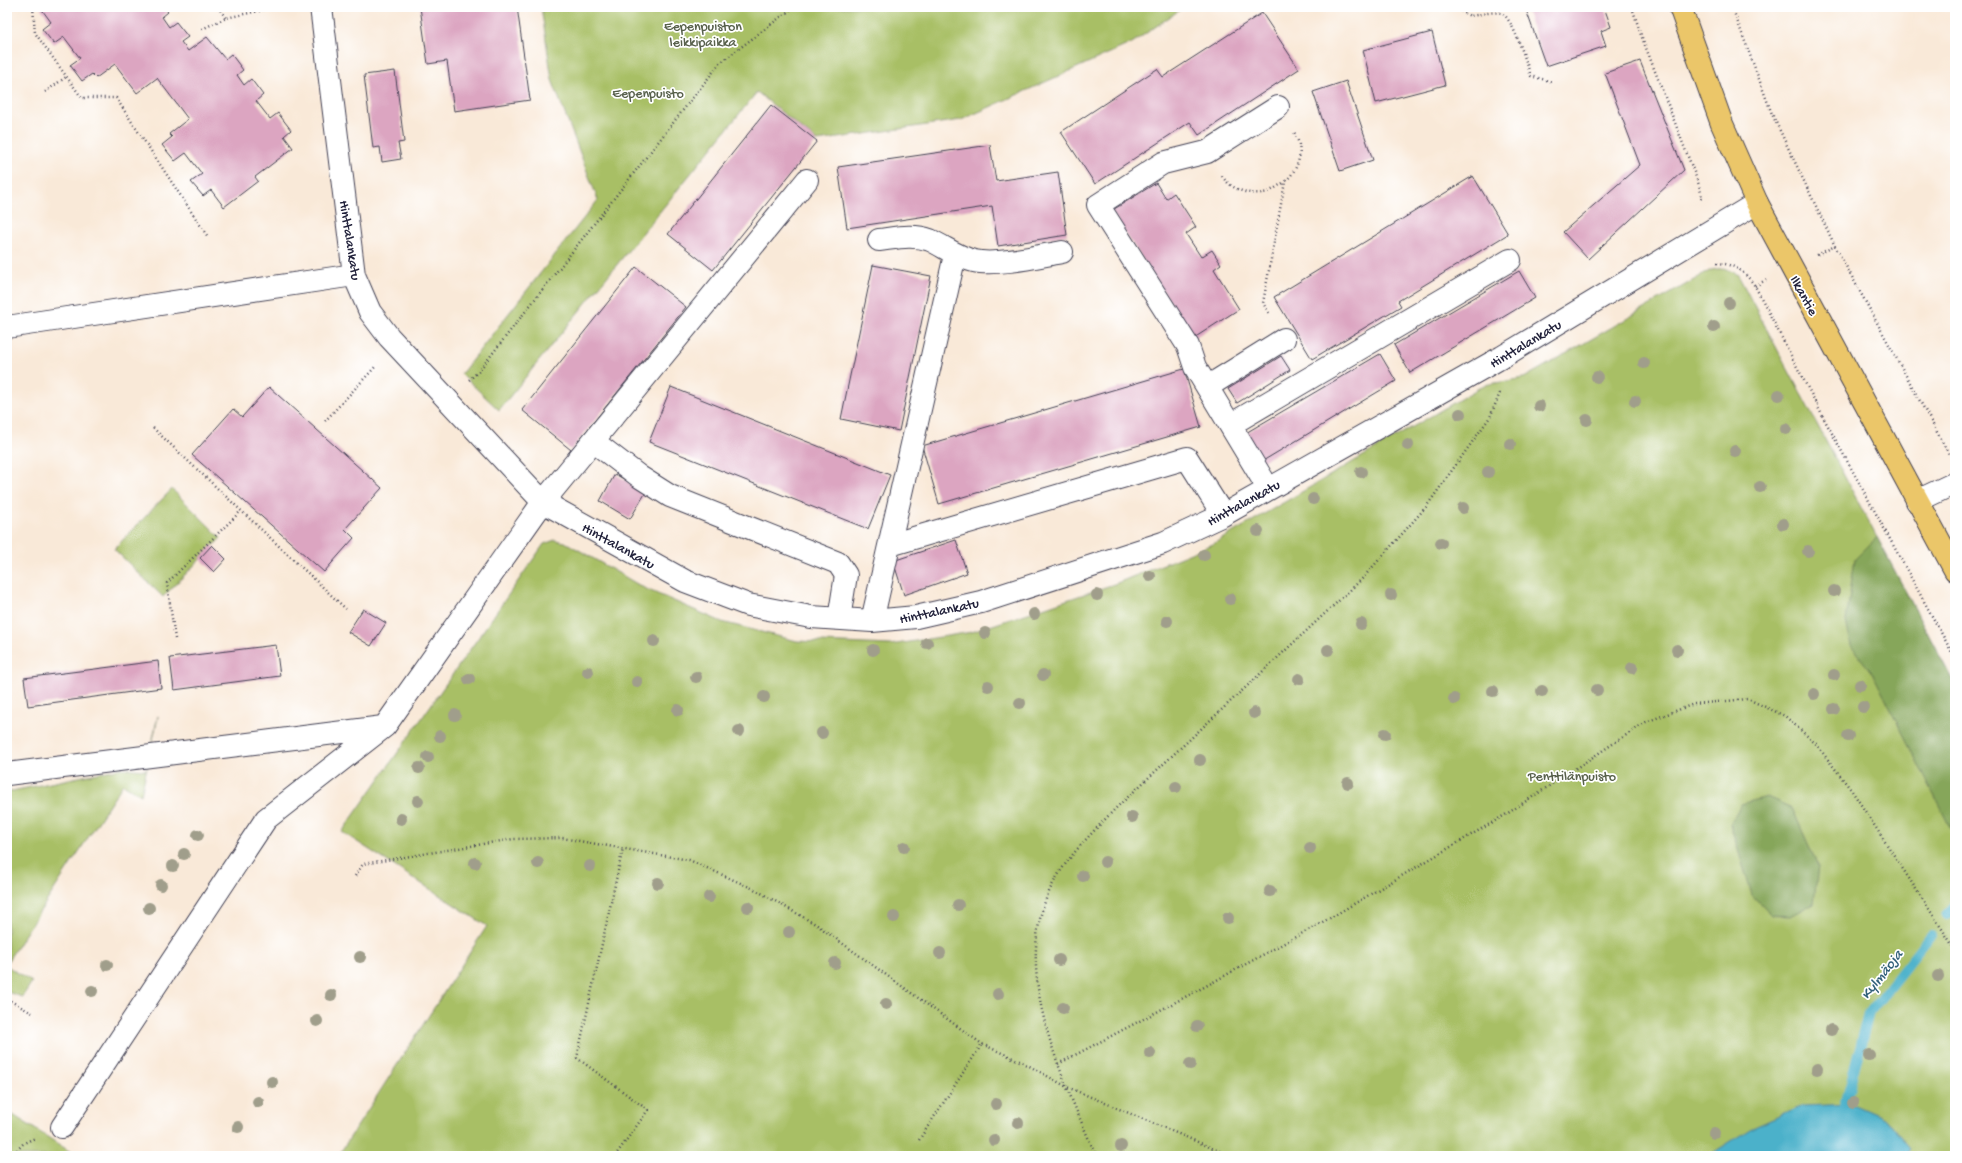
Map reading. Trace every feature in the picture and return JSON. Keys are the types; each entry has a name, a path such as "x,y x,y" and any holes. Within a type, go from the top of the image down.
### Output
{"main road":[{"name":"Ilkantie","path":"1680,7 1722,124 1757,203 1955,570"}],"street":[{"name":"Hinttalankatu","path":"321,7 354,275 370,312 389,337 543,502 685,581 748,605 811,617 872,621 916,617 981,602 1163,543 1223,515 1268,488 1502,357 1757,203"},
{"path":"1268,488 1195,367 1188,346 1098,205 1163,163 1207,152 1278,106"},
{"path":"62,1127 266,819 384,726 543,502 807,180"},
{"path":"879,240 911,236 930,240 955,255 975,262 997,262 1062,252"},
{"path":"872,621 955,255"},
{"path":"1230,425 1510,260"},
{"path":"7,326 354,275"},
{"path":"1207,387 1284,339"},
{"path":"593,442 640,477 670,496 838,563 846,575 839,619"},
{"path":"890,546 1187,458 1223,515"},
{"path":"1918,501 1955,482"},
{"path":"7,774 384,726"}],"path":[{"path":"33,7 35,33 66,77 82,98 116,98 208,237"},
{"path":"218,7 226,18"},
{"path":"202,30 226,18 277,7"},
{"path":"448,400 478,372 720,63 794,7"},
{"path":"1454,7 1470,16 1502,13 1510,21 1531,76 1553,82"},
{"path":"1632,7 1641,35 1699,185 1702,196 1699,208 1728,264 1746,274 1755,286 1822,415 1955,658"},
{"path":"1732,7 1772,114 1835,246 1951,458"},
{"path":"45,92 66,77"},
{"path":"1207,152 1225,179 1236,189 1254,193 1269,192 1285,182 1294,172 1300,156 1297,138 1278,106"},
{"path":"1284,339 1263,303 1285,182"},
{"path":"325,421 379,362"},
{"path":"1096,1156 1058,1064 1041,1008 1035,940 1043,905 1058,875 1080,846 1115,809 1361,580 1426,507 1490,417 1501,388"},
{"path":"153,428 346,609"},
{"path":"175,639 167,584 241,511"},
{"path":"1058,1064 1206,986 1330,918 1505,815 1646,722 1694,704 1748,699 1785,716 1816,744 1852,791 1955,949"},
{"path":"355,876 363,864 513,839 562,838 689,860 754,889 817,925 982,1044 1024,1063 1067,1087 1230,1156"},
{"path":"615,1156 648,1110 577,1058 623,848"},
{"path":"7,999 32,1012"},
{"path":"919,1140 982,1044"}],"green space":[{"name":"Eepenpuisto","path":"541,7 1184,7 1132,43 961,120 817,141 757,92 499,410 461,374 598,200 552,80"},
{"name":"Penttilänpuisto","path":"1724,268 1738,275 1955,685 1955,1156 338,1156 487,926 342,832 544,544 555,540 565,542 644,588 722,622 797,641 890,645 972,632 1117,583 1213,544 1484,385 1524,378 1711,270"},
{"path":"172,489 221,538 163,597 114,549"},
{"path":"1877,537 1955,685 1955,837 1873,674 1851,646 1846,621 1855,559"},
{"path":"158,716 141,795 123,784 7,962 7,792 122,768 146,770"},
{"path":"1767,797 1792,808 1818,866 1814,903 1790,916 1771,915 1752,895 1730,824 1741,804"},
{"path":"7,966 32,982 22,997 7,992"},
{"path":"7,1111 77,1156 7,1156"}],"water":[{"path":"1852,1104 1884,1118 1910,1149 1908,1156 1708,1156 1750,1129 1802,1106"}],"building":[{"path":"40,7 164,7 168,12 162,17 169,27 176,22 188,37 181,42 188,51 207,37 225,59 231,54 243,70 237,75 244,85 251,79 263,95 256,101 270,119 278,113 291,130 284,136 293,148 255,177 258,181 224,207 211,190 203,196 191,182 202,174 186,153 175,161 162,145 172,137 169,134 188,119 157,78 137,93 115,64 96,78 92,74 82,81 70,65 80,58 64,37 54,44 42,29 51,22"},
{"path":"420,7 517,7 530,100 454,111 447,61 428,64"},
{"path":"1525,7 1604,7 1611,27 1601,31 1606,46 1546,66"},
{"path":"1262,13 1299,69 1199,135 1190,122 1095,184 1061,132 1157,69 1163,77"},
{"path":"1432,32 1445,85 1376,103 1363,50"},
{"path":"1640,61 1684,170 1588,259 1563,232 1640,165 1605,73"},
{"path":"395,71 404,142 398,143 401,159 382,162 380,147 373,148 364,75"},
{"path":"1346,81 1373,160 1340,171 1313,92"},
{"path":"771,105 817,141 713,270 668,234"},
{"path":"990,145 996,181 1058,172 1067,235 998,246 992,206 847,228 838,167"},
{"path":"1473,176 1508,234 1398,301 1401,306 1312,359 1274,297"},
{"path":"1156,183 1166,199 1174,193 1196,227 1186,234 1201,257 1212,250 1221,264 1214,269 1239,309 1194,338 1111,211"},
{"path":"873,265 931,276 899,431 841,419"},
{"path":"636,267 686,307 571,450 522,410"},
{"path":"1519,271 1535,298 1410,373 1394,345"},
{"path":"1380,354 1396,381 1261,462 1244,434"},
{"path":"1281,356 1290,370 1237,403 1228,389"},
{"path":"1184,369 1201,427 939,504 922,446"},
{"path":"269,387 382,488 345,529 354,538 324,572 192,455 233,409 242,417"},
{"path":"671,387 890,475 868,529 649,442"},
{"path":"615,474 646,492 630,519 600,501"},
{"path":"956,540 967,573 904,595 893,561"},
{"path":"212,545 226,559 214,572 200,558"},
{"path":"363,609 386,623 371,646 348,632"},
{"path":"276,645 280,676 174,690 170,658"},
{"path":"158,661 161,688 28,706 24,678"}],"waterway":[{"name":"Kylmäoja","path":"1947,915 1955,906"},
{"name":"Kylmäoja","path":"1845,1104 1869,1013 1931,935"}],"park label":[{"name":"Eepenpuiston leikkipaikka","path":"703,34"}]}
